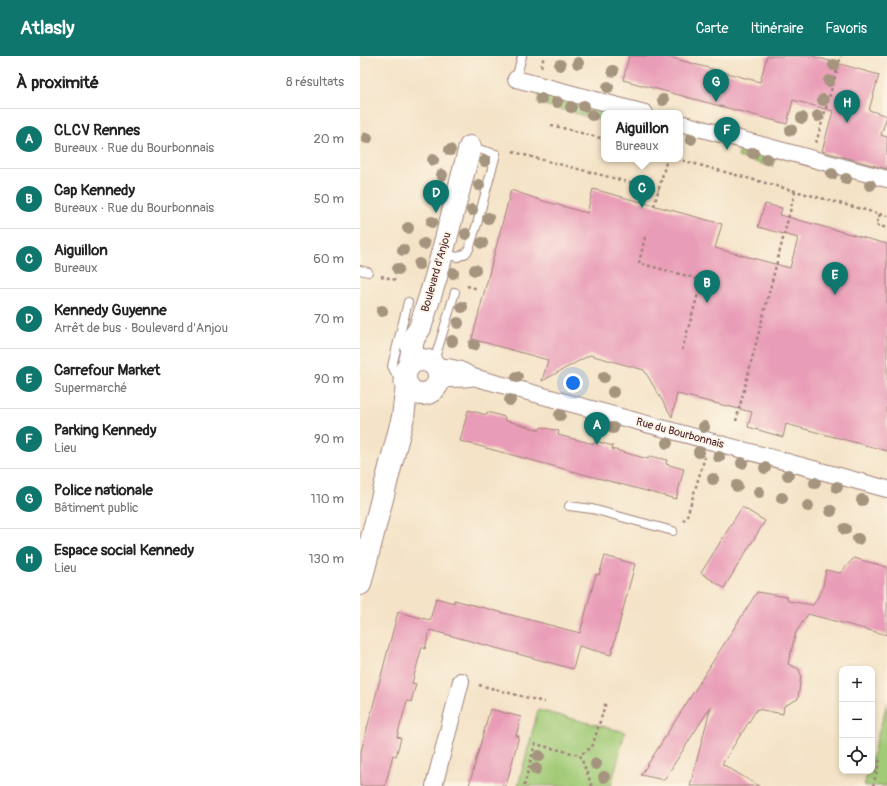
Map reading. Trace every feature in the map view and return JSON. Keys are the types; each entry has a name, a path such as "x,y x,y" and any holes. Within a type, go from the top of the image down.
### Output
{"street":[{"path":"516,79 634,110"},
{"path":"683,124 887,179"},
{"name":"Boulevard d'Anjou","path":"360,584 403,417 423,375 424,352 420,328 442,253 470,147"},
{"name":"Rue du Bourbonnais","path":"423,375 444,366 465,371 473,377 887,489"},
{"path":"434,786 461,681"}],"lane":[{"path":"516,79 522,56"},
{"path":"408,302 392,366 397,376 423,375 440,345 455,292"},
{"path":"569,506 592,509 672,531"}],"path":[{"path":"812,159 841,56"},
{"path":"551,125 601,138"},
{"path":"514,151 524,155 659,190"},
{"path":"683,161 887,216"},
{"path":"654,206 666,162"},
{"path":"736,421 795,192"},
{"path":"880,214 876,225 887,228"},
{"path":"646,237 639,263 702,280 682,350"},
{"path":"672,531 687,516 710,441"},
{"path":"461,681 544,702"},
{"path":"580,756 592,747 606,702"},
{"path":"524,786 535,744 580,756"},
{"path":"580,756 592,786"},
{"path":"873,786 880,758"}],"green space":[{"path":"540,93 604,110 601,110 601,120 537,103"},
{"path":"741,147 776,156 773,167 738,157"},
{"path":"887,703 887,786 864,786 867,774 875,774 875,746"},
{"path":"538,710 625,732 611,786 518,786"}],"building":[{"path":"629,56 665,56 760,82 767,56 812,56 879,75 869,110 887,116 881,135 887,137 887,169 822,151 833,111 793,100 787,124 623,80"},
{"path":"593,189 722,224 715,248 790,268 798,238 758,227 765,204 782,208 780,215 887,244 887,451 786,424 783,437 748,427 752,412 677,394 672,417 644,370 590,355 542,381 548,360 472,339 511,190 587,213"},
{"path":"468,410 487,415 487,412 505,417 504,420 540,430 541,427 559,431 558,435 594,444 595,441 613,446 612,449 648,459 649,456 667,460 666,464 684,469 676,499 460,441"},
{"path":"742,507 765,521 724,588 701,573"},
{"path":"605,556 635,564 611,655 579,646 573,669 430,630 425,649 422,647 412,683 416,684 411,702 407,701 397,737 401,738 396,756 393,755 385,786 360,786 360,755 398,612 430,620 436,598 454,603 454,600 580,633 596,574 599,575"},
{"path":"854,558 887,567 887,635 808,614 796,632 788,664 799,669 801,675 798,699 784,706 783,714 757,709 722,764 759,786 690,786 711,706 664,780 641,775 757,592 787,597 788,601 813,605 822,590 826,570 840,573"},
{"path":"490,709 521,717 516,736 519,736 506,786 469,786"}],"place":[{"name":"Police nationale","path":"716,102"},
{"name":"Espace social Kennedy","path":"847,123"},
{"name":"Parking Kennedy","path":"727,150"},
{"name":"Aiguillon","path":"642,208"},
{"name":"Kennedy Guyenne","path":"436,213"},
{"name":"Carrefour Market","path":"835,295"},
{"name":"Cap Kennedy","path":"707,303"},
{"name":"CLCV Rennes","path":"597,445"}]}
